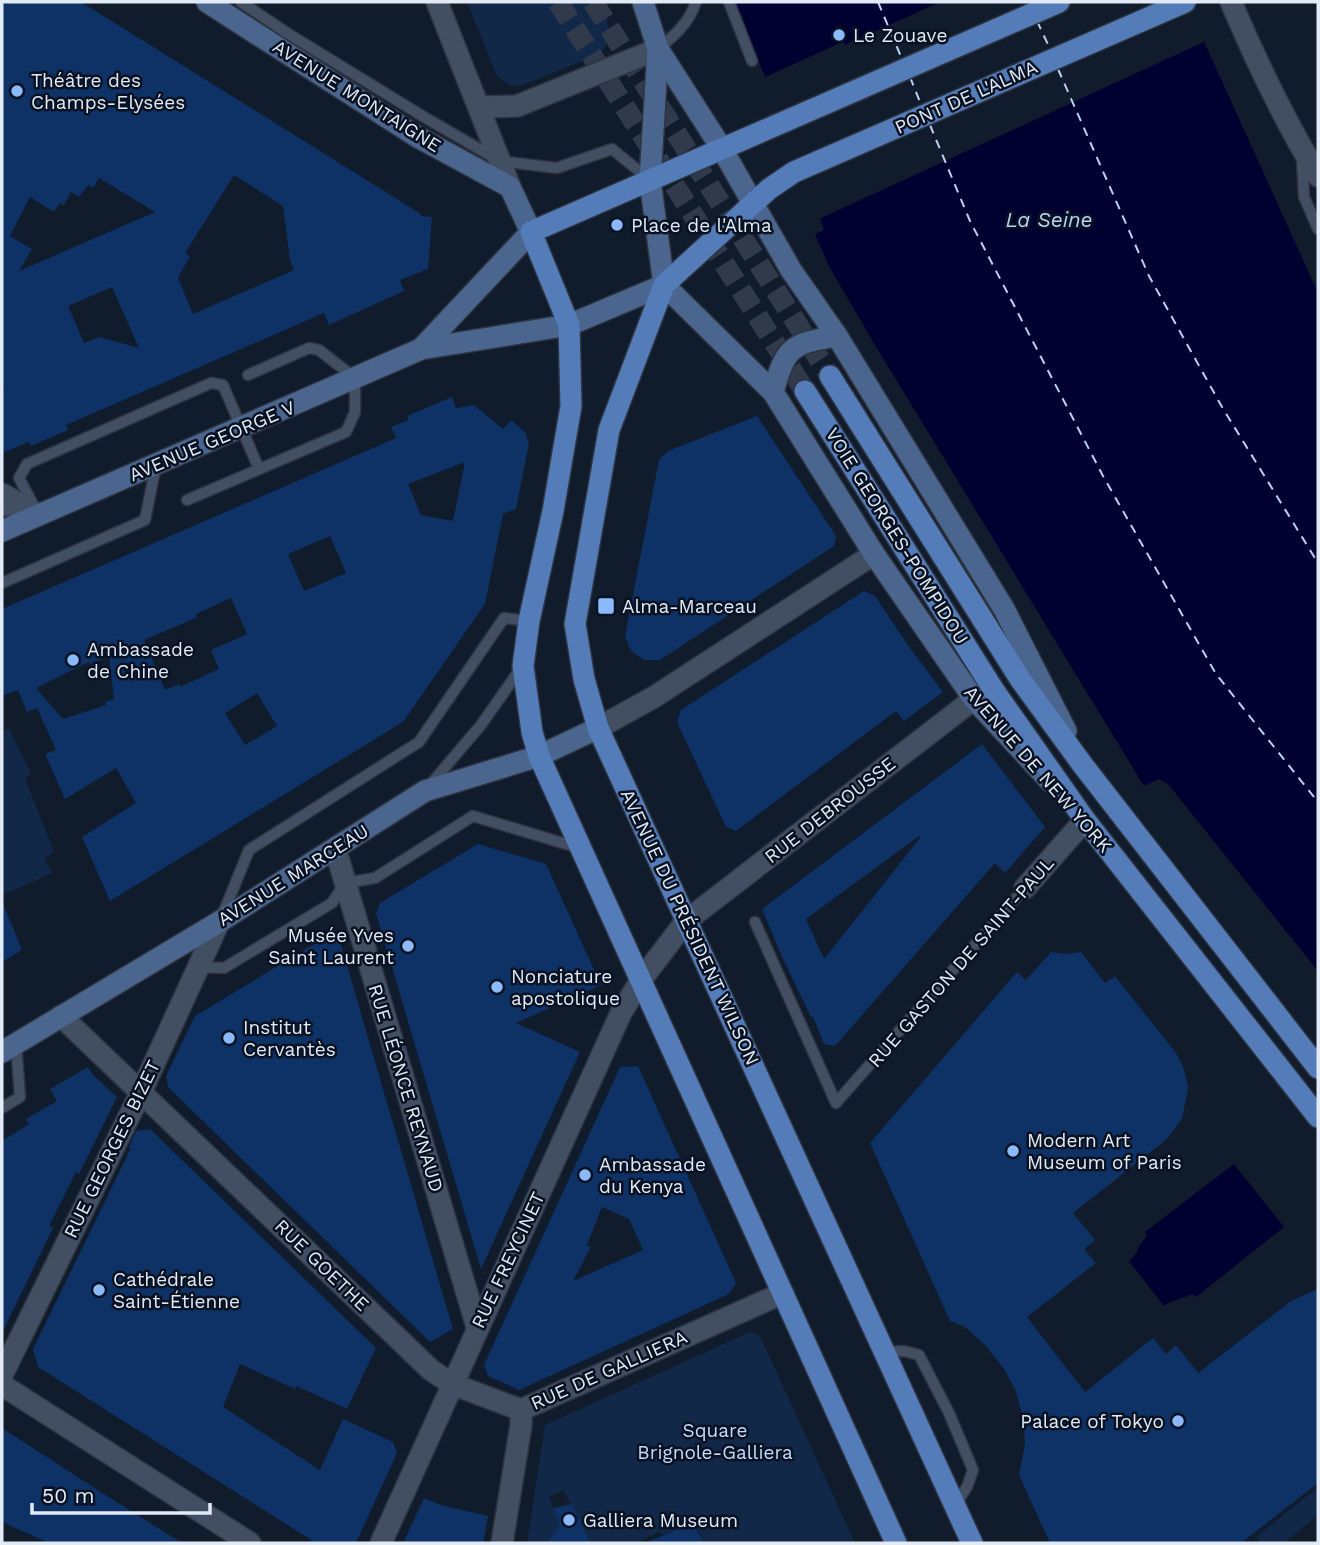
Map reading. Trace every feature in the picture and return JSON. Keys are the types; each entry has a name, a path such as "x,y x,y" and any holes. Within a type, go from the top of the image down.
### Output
{"main road":[{"path":"896,1543 539,756 532,732 523,666 529,621 553,512 571,407 569,325 531,232 1059,2"},
{"name":"PONT DE L'ALMA","path":"754,203 794,172 1185,2"},
{"path":"664,285 754,203"},
{"name":"AVENUE DU PRÉSIDENT WILSON","path":"664,285 609,430 575,624 584,679 598,728 972,1543"},
{"name":"VOIE GEORGES-POMPIDOU","path":"830,376 1020,679 1082,764"},
{"name":"VOIE GEORGES-POMPIDOU","path":"804,391 995,692 1085,820"},
{"name":"AVENUE DE NEW YORK","path":"1082,764 1318,1068"},
{"name":"AVENUE DE NEW YORK","path":"1085,820 1318,1117"}],"street":[{"path":"437,2 510,187 531,232"},
{"path":"643,2 658,48 754,203"},
{"path":"1231,2 1247,40 1301,148 1318,176"},
{"name":"AVENUE MONTAIGNE","path":"211,3 416,136 510,187"},
{"path":"479,107 517,106 658,48"},
{"path":"569,325 664,285 650,180 658,48"},
{"name":"AVENUE DE NEW YORK","path":"754,203 791,270 837,336 1004,609 1082,764"},
{"name":"AVENUE GEORGE V","path":"421,349 531,232"},
{"name":"AVENUE DE NEW YORK","path":"664,285 773,392 874,554 974,699 1085,820"},
{"name":"AVENUE GEORGE V","path":"2,531 421,349 569,325"},
{"path":"773,392 786,354 796,346 812,340 837,336"},
{"path":"2,494 39,515"},
{"path":"598,728 654,696 874,554"},
{"name":"RUE DEBROUSSE","path":"641,980 686,920 974,699"},
{"name":"AVENUE MARCEAU","path":"9,1048 219,922 425,791 539,756 598,728"},
{"name":"RUE GASTON DE SAINT-PAUL","path":"1026,888 1085,820"},
{"name":"RUE LÉONCE REYNAUD","path":"335,848 477,1327"},
{"name":"RUE GEORGES BIZET","path":"2,1375 141,1092 219,922"},
{"name":"RUE FREYCINET","path":"381,1543 621,1013 641,980"},
{"name":"RUE GOETHE","path":"61,1016 431,1370 452,1384 522,1410"},
{"name":"RUE DE GALLIERA","path":"502,1543 522,1410 783,1293"},
{"path":"2,1385 250,1543"}],"lane":[{"name":"AVENUE MONTAIGNE","path":"241,2 287,33 500,161"},
{"path":"658,48 681,29 692,14 696,2"},
{"path":"729,2 752,61"},
{"path":"1301,148 1304,197 1318,229"},
{"path":"500,161 557,168 611,149 650,180"},
{"path":"187,500 346,432 355,412 355,378 319,350 309,348 248,375"},
{"path":"39,515 19,478 27,464 211,383 223,386 259,469"},
{"path":"2,583 145,520 156,465"},
{"path":"2,510 39,515"},
{"path":"219,922 249,850 419,742 504,618 529,621"},
{"path":"425,791 481,725 523,666"},
{"path":"199,967 224,968 331,903 345,883 375,878 474,816 581,849"},
{"name":"RUE GASTON DE SAINT-PAUL","path":"755,922 836,1103 1026,888"},
{"path":"2,1108 20,1097 9,1048"},
{"path":"884,1352 904,1351 919,1355 949,1413 973,1470 967,1488 955,1506"}],"green space":[{"path":"467,2 603,2 608,23 607,43 599,54 523,85 510,86 497,76"},
{"path":"9,728 31,774 25,778 54,852 44,858 53,873 2,895 2,731"},
{"name":"Square Brignole-Galliera","path":"750,1332 760,1336 855,1543 704,1543 696,1525 692,1523 663,1535 660,1532 635,1543 590,1543 563,1490 549,1497 561,1527 556,1543 527,1543 545,1425"},
{"path":"1318,1487 1318,1515 1284,1543 1261,1543 1256,1537"}],"water":[{"name":"La Seine","path":"736,2 1186,2 1318,293 1318,971 1168,784 1159,779 1144,786 875,345 830,268 815,234 824,230"},
{"path":"1234,1164 1284,1227 1196,1297 1192,1294 1164,1306 1129,1261 1147,1236 1145,1232"}],"pier":[{"path":"940,2 1190,2 1206,41 817,220 763,78 842,42 838,31 845,45"}],"building":[{"path":"2,2 81,2 421,216 432,217 428,269 400,280 404,291 329,325 324,313 66,425 68,430 31,446 29,442 2,453","holes":["234,175 283,206 290,260 294,270 193,314 178,278 190,256 185,253","99,178 155,212 19,271 32,249 10,236 30,197 54,212 60,203 64,205 71,192 79,197 88,185 93,188","112,287 139,348 99,337 84,343 68,306"]},
{"path":"452,397 456,408 474,405 503,429 511,420 525,432 529,443 516,509 503,514 485,604 403,722 110,901 82,837 136,803 116,768 65,799 45,754 56,750 37,708 27,712 18,690 2,696 2,609 396,438 391,427 409,420 407,416","holes":["465,462 453,521 421,515 408,484","330,536 346,573 304,591 288,554","231,598 247,634 211,650 219,669 180,687 179,684 165,690 144,640 197,617 196,614","109,656 114,699 105,702 106,705 63,719 36,688 89,662 90,664","257,693 277,726 245,745 225,713"]},
{"path":"757,416 836,536 834,546 660,660 644,660 631,651 625,636 659,460 668,451"},
{"path":"864,591 875,596 943,692 904,721 896,711 736,831 726,827 677,722 681,710"},
{"path":"982,744 1045,827 1005,873 995,863 835,1046 824,1044 762,909","holes":["919,836 824,959 806,919"]},
{"path":"478,844 546,864 601,985 516,1023 580,1052 481,1269 376,913 380,903"},
{"path":"2,901 22,950 2,962"},
{"path":"329,935 339,938 453,1329 430,1342 168,1087 166,1076 195,1016"},
{"path":"1051,952 1081,952 1105,983 1115,976 1176,1053 1184,1069 1188,1088 1182,1119 1167,1139 1073,1213 1095,1240 1084,1249 1096,1263 1027,1317 1085,1392 1153,1338 1166,1354 1176,1345 1198,1373 1291,1301 1318,1289 1318,1483 1241,1543 1050,1543 1019,1475 1025,1444 1023,1417 1015,1389 986,1346 965,1327 950,1321 870,1143 1017,972 1026,980"},
{"path":"638,1066 736,1283 729,1294 519,1390 488,1376 484,1365 620,1067","holes":["602,1207 629,1219 643,1250 573,1281 591,1247 587,1245"]},
{"path":"88,1067 117,1097 79,1174 76,1172 49,1226 53,1228 2,1333 2,1141 29,1124 26,1119 57,1101 50,1089"},
{"path":"150,1129 376,1348 347,1409 240,1364 223,1407 320,1470 343,1419 393,1442 397,1453 356,1543 316,1543 38,1367 33,1349 131,1148 129,1147 136,1131"},
{"path":"2,1428 182,1543 49,1543 2,1522"},
{"path":"424,1498 441,1505 488,1516 483,1543 403,1543"},
{"name":"Galliera Museum","path":"572,1504 590,1543 547,1543 560,1525 553,1508"},
{"name":"Galliera Museum","path":"693,1523 704,1543 645,1543"}],"ferry route":[{"path":"878,2 902,59"},
{"path":"1037,21 1051,51"},
{"path":"1058,69 1149,276 1222,407 1318,563"},
{"path":"910,77 922,107"},
{"path":"930,125 970,221 1103,476 1216,674 1318,802"}],"tunnel":[{"path":"558,2 805,391"},
{"path":"593,2 830,376"}],"place":[{"name":"Le Zouave","path":"839,35"},
{"name":"Théâtre des Champs-Elysées","path":"17,91"},
{"name":"Place de l'Alma","path":"617,225"},
{"name":"Alma-Marceau","path":"606,606"},
{"name":"Ambassade de Chine","path":"73,660"},
{"name":"Musée Yves Saint Laurent","path":"408,946"},
{"name":"Nonciature apostolique","path":"497,987"},
{"name":"Institut Cervantès","path":"229,1038"},
{"name":"Modern Art Museum of Paris","path":"1013,1151"},
{"name":"Ambassade du Kenya","path":"585,1175"},
{"name":"Cathédrale Saint-Étienne","path":"99,1290"},
{"name":"Palace of Tokyo","path":"1178,1421"},
{"name":"Galliera Museum","path":"569,1520"}]}
